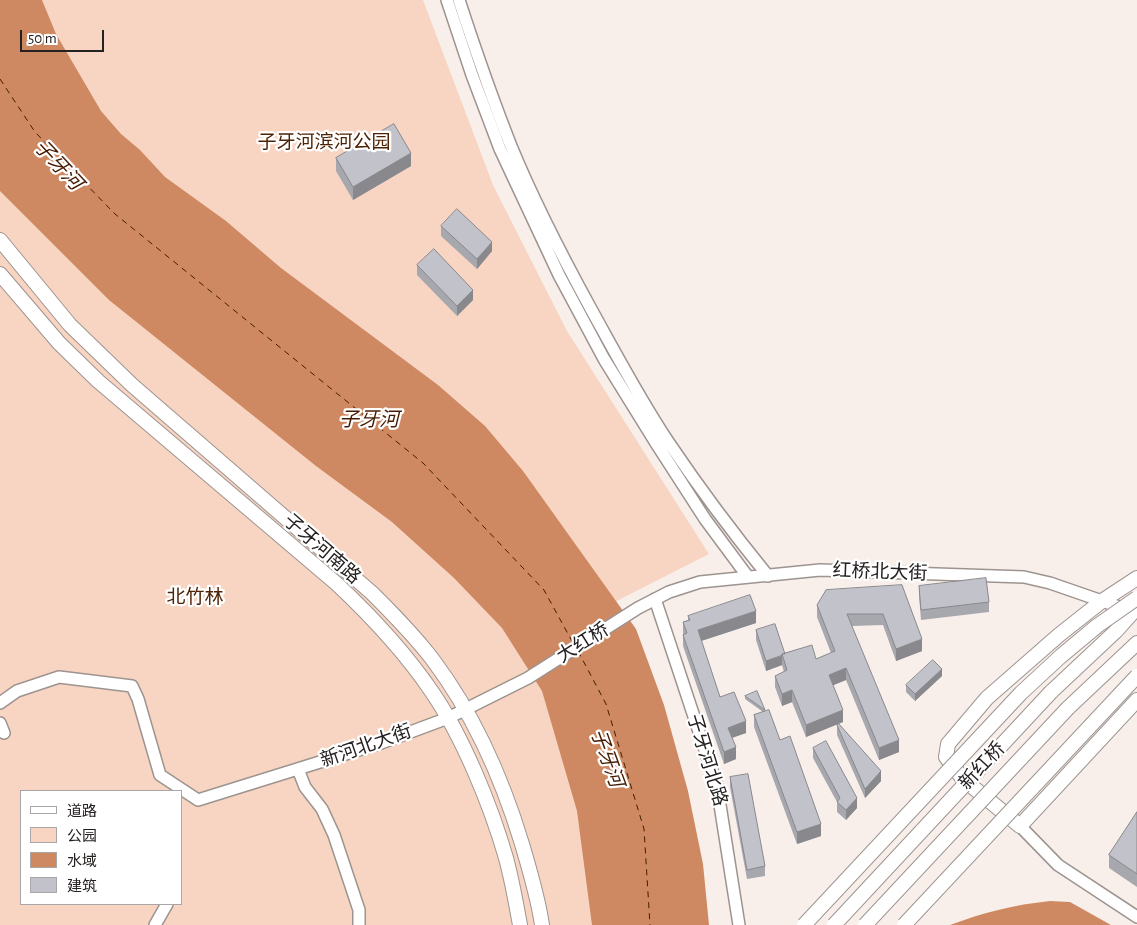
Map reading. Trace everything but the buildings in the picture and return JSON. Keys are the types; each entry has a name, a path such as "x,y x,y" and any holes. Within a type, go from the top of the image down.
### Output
{"main road":[{"name":"子牙河南路","path":"0,240 70,325 132,385 372,592 422,647 466,709 496,768 511,808 537,893 542,925"},
{"name":"子牙河南路","path":"0,274 60,343 98,380 337,584 363,608 409,661 448,718 472,767 506,859 520,925"},
{"path":"1137,578 1102,601 1059,635 987,698 948,744 946,757 963,779 1020,826 1137,700"},
{"path":"804,925 1021,693 1097,626 1136,607"},
{"name":"新红桥","path":"834,925 1051,692 1116,631 1136,607"},
{"name":"新红桥","path":"865,925 1068,708 1137,643"},
{"path":"904,925 1137,676"},
{"path":"436,698 442,702 449,701 453,697 452,687"}],"street":[{"path":"447,0 472,75 500,149 559,275 604,359 656,443 705,519 748,577"},
{"path":"459,0 511,147 572,275 668,441 720,516 768,576"},
{"name":"红桥北大街","path":"638,608 669,592 700,582 820,570 1024,577 1050,583 1102,601 1136,607"},
{"name":"子牙河北路","path":"655,599 717,786 740,925"},
{"name":"大红桥","path":"528,678 638,608"},
{"name":"新河北大街","path":"0,703 17,691 59,677 132,686 138,699 160,775 198,800 381,743 448,718 528,678"},
{"path":"298,769 304,787 322,809 334,835 360,910 359,925"},
{"path":"1020,826 1058,865 1137,917"},
{"path":"155,925 166,905"}],"green space":[{"name":"子牙河滨河公园","path":"23,0 423,0 493,185 567,331 709,554 605,607 119,159"},
{"name":"北竹林","path":"0,164 450,554 553,694 602,925 0,925"}],"water":[{"name":"子牙河","path":"0,0 42,0 56,34 101,111 121,134 140,150 165,177 226,221 281,268 438,385 485,426 523,471 636,629 664,705 688,791 703,864 709,925 592,925 577,811 542,691 502,628 454,578 392,522 316,466 109,300 0,191"},
{"path":"1050,901 1070,902 1111,925 950,925 999,910"}],"ferry route":[{"path":"0,79 35,132 115,214 423,463 544,590 573,643"},
{"path":"578,651 606,704 644,829 650,925"}]}
